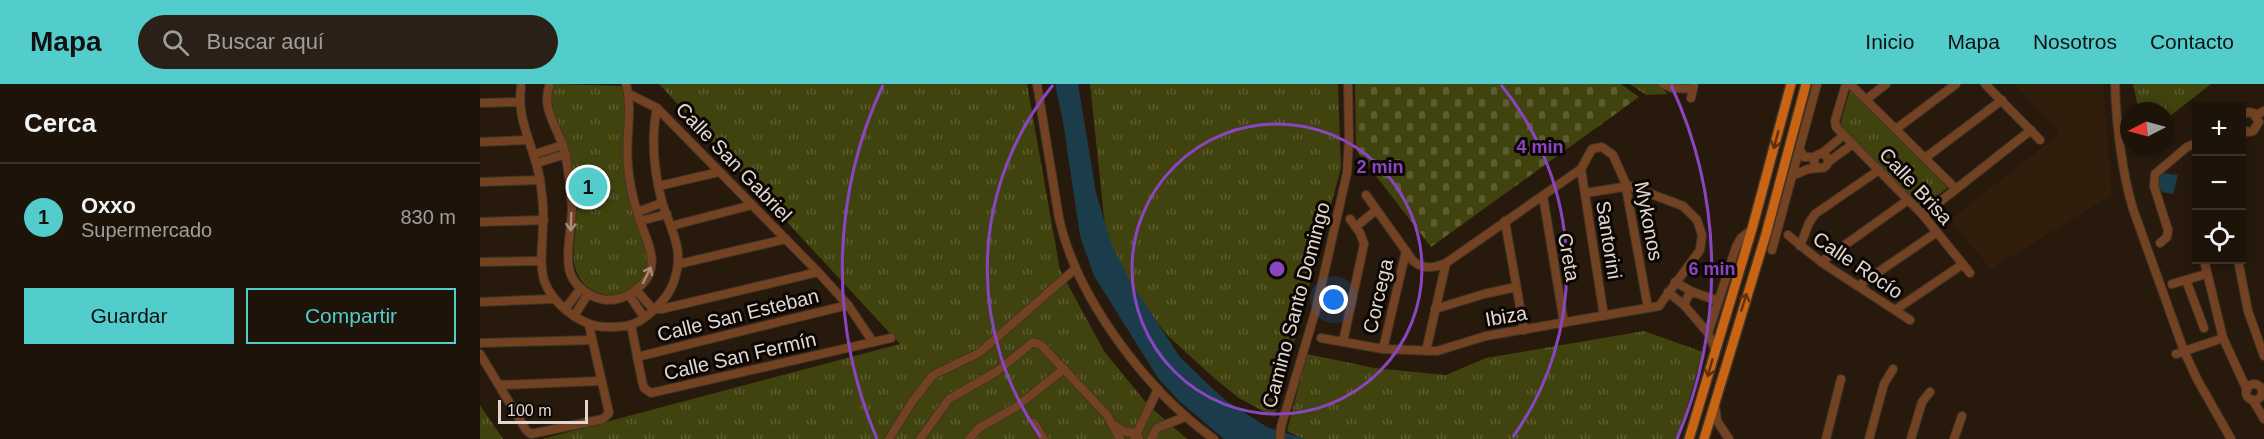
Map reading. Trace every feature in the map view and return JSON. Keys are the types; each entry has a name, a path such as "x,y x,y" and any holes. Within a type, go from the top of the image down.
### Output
{"main road":[{"path":"1689,439 1752,229 1791,84"},
{"path":"1800,84 1798,100 1800,107"},
{"path":"1704,439 1766,234 1806,84"}],"street":[{"path":"550,84 547,105 566,154 572,207 569,261 571,275 588,294 605,300 632,293 645,282 652,265 651,249 637,212 628,164 629,94 626,84"},
{"path":"1037,84 1059,218 1064,240 1075,269 1091,298 1128,353 1185,417 1214,439"},
{"name":"Camino Santo Domingo","path":"1280,439 1281,427 1316,309 1347,173 1348,84"},
{"path":"1663,84 1671,88 1694,87 1690,98"},
{"path":"1772,250 1816,84"},
{"path":"1848,84 1956,189"},
{"name":"Calle Brisa","path":"1848,84 1835,125 1923,214 1970,273"},
{"path":"1866,99 1886,84"},
{"path":"1896,129 1956,84"},
{"path":"1985,84 2040,140"},
{"path":"2115,84 2128,193 2180,353 2230,439"},
{"path":"521,87 519,102 528,140 535,154 540,180 543,220 540,261 546,288 554,299 574,316 589,325 610,328 631,325 653,309 668,308 818,272 848,305 873,342"},
{"name":"Calle San Gabriel","path":"629,94 657,108 818,272"},
{"path":"1925,158 2002,100"},
{"path":"480,103 519,102"},
{"name":"Calle San Gabriel","path":"653,309 668,295 679,264 671,225 662,203 659,186 654,139 657,108"},
{"path":"2256,115 2264,111"},
{"path":"2246,113 2256,115 2259,122 2255,130 2246,131"},
{"path":"1923,214 2031,130"},
{"path":"1820,168 1815,165 1818,155 1844,135"},
{"path":"480,142 528,140"},
{"path":"1792,176 1808,169 1826,166 1828,162 1853,144"},
{"path":"535,154 563,145"},
{"path":"2160,243 2167,237 2168,230 2154,186 2155,174 2192,145"},
{"name":"Mykonos","path":"1581,169 1592,149 1602,147 1616,159 1626,186 1648,308"},
{"path":"1800,150 1804,157 1826,156 1828,162"},
{"path":"537,163 566,154"},
{"path":"1366,195 1413,261 1422,267 1434,267 1446,263 1581,169"},
{"name":"Santorini","path":"1581,169 1604,316"},
{"path":"1800,246 1815,214 1879,170"},
{"path":"659,186 719,172"},
{"path":"480,182 540,180"},
{"path":"1585,194 1626,186"},
{"name":"Ibiza","path":"1321,338 1383,349 1426,351 1449,349 1486,336 1659,306 1700,250 1702,235 1697,220 1683,206 1635,187 1626,186"},
{"name":"Creta","path":"1543,196 1564,323"},
{"path":"1821,262 1908,200"},
{"path":"637,212 662,203"},
{"path":"671,225 752,205"},
{"path":"1357,226 1376,210"},
{"path":"640,221 667,214"},
{"path":"1766,234 1781,218"},
{"path":"1343,342 1364,250 1363,239 1357,226 1350,219"},
{"path":"480,222 543,220"},
{"path":"1505,221 1524,330"},
{"path":"1708,333 1736,247 1752,229"},
{"path":"1858,286 1937,232"},
{"name":"Calle Rocío","path":"1788,235 1821,262 1910,320"},
{"name":"Calle San Gabriel","path":"679,264 786,239"},
{"name":"Corcega","path":"1383,349 1406,251"},
{"path":"480,262 540,261"},
{"path":"1426,351 1446,263"},
{"path":"1895,310 1963,264"},
{"path":"2205,264 2223,338 2247,390 2248,398 2253,400 2264,419"},
{"path":"2239,264 2248,311 2264,356"},
{"path":"889,439 912,402 933,375 979,353 1075,269"},
{"path":"2172,284 2206,274"},
{"path":"2186,279 2204,328"},
{"path":"1675,282 1718,301"},
{"path":"565,309 581,288"},
{"path":"1435,309 1472,297 1516,288"},
{"path":"1668,292 1684,305 1708,333 1715,349"},
{"path":"1684,305 1688,296 1694,292"},
{"path":"632,293 653,309"},
{"path":"632,293 644,317"},
{"path":"574,316 588,294"},
{"path":"480,303 554,299"},
{"name":"Calle San Esteban","path":"637,357 848,305"},
{"path":"480,354 526,430 533,434 606,418 609,413 589,325"},
{"name":"Calle San Fermín","path":"631,325 644,388 648,392 655,393 891,338"},
{"path":"2180,353 2223,338"},
{"path":"480,343 591,340"},
{"path":"920,439 950,399 996,372 1033,342 1038,343 1107,415 1120,439"},
{"path":"969,439 979,428 1016,407 1064,369"},
{"path":"1869,439 1884,384 1893,369"},
{"path":"1826,439 1841,379"},
{"path":"499,385 601,381"},
{"path":"2247,390 2252,385 2262,388 2260,397 2253,400"},
{"path":"1113,424 1137,437 1158,389"},
{"path":"1911,439 1922,402 1930,392"},
{"path":"1714,403 1718,421 1729,439"},
{"path":"1954,439 1962,416"},
{"path":"1151,439 1157,428 1185,417"},
{"path":"1034,423 1044,439"}],"shaded area":[{"path":"2014,84 2103,84 2112,195 1991,269 1950,220 2060,133"}],"green space":[{"path":"555,84 623,86 625,178 629,199 644,238 648,258 644,277 628,292 618,295 598,293 581,280 576,270 575,194 566,143 552,103"},
{"path":"659,84 1027,84 1060,270 1104,351 1148,405 1187,439 542,439 900,344"},
{"path":"1090,84 1338,84 1341,168 1274,417 1239,398 1214,378 1167,335 1128,284 1107,245"},
{"path":"1355,84 1621,84 1639,97 1431,247 1356,150"},
{"path":"1630,84 1658,84 1668,94 1646,95"},
{"path":"2133,84 2211,84 2174,113 2174,102 2137,102"},
{"path":"1850,90 1949,187 1919,209 1840,125"},
{"path":"1644,331 1703,352 1678,439 1303,439 1287,431 1307,354 1374,368 1446,375 1486,358"},
{"path":"480,405 503,439 480,439"}],"water":[{"path":"1055,84 1078,84 1096,193 1111,243 1130,281 1180,357 1228,402 1267,427 1305,439 1224,439 1179,401 1158,378 1094,276 1080,236"},
{"path":"2161,173 2178,175 2173,194 2162,192 2158,185"}],"place":[{"name":"Oxxo","path":"588,187"}]}
